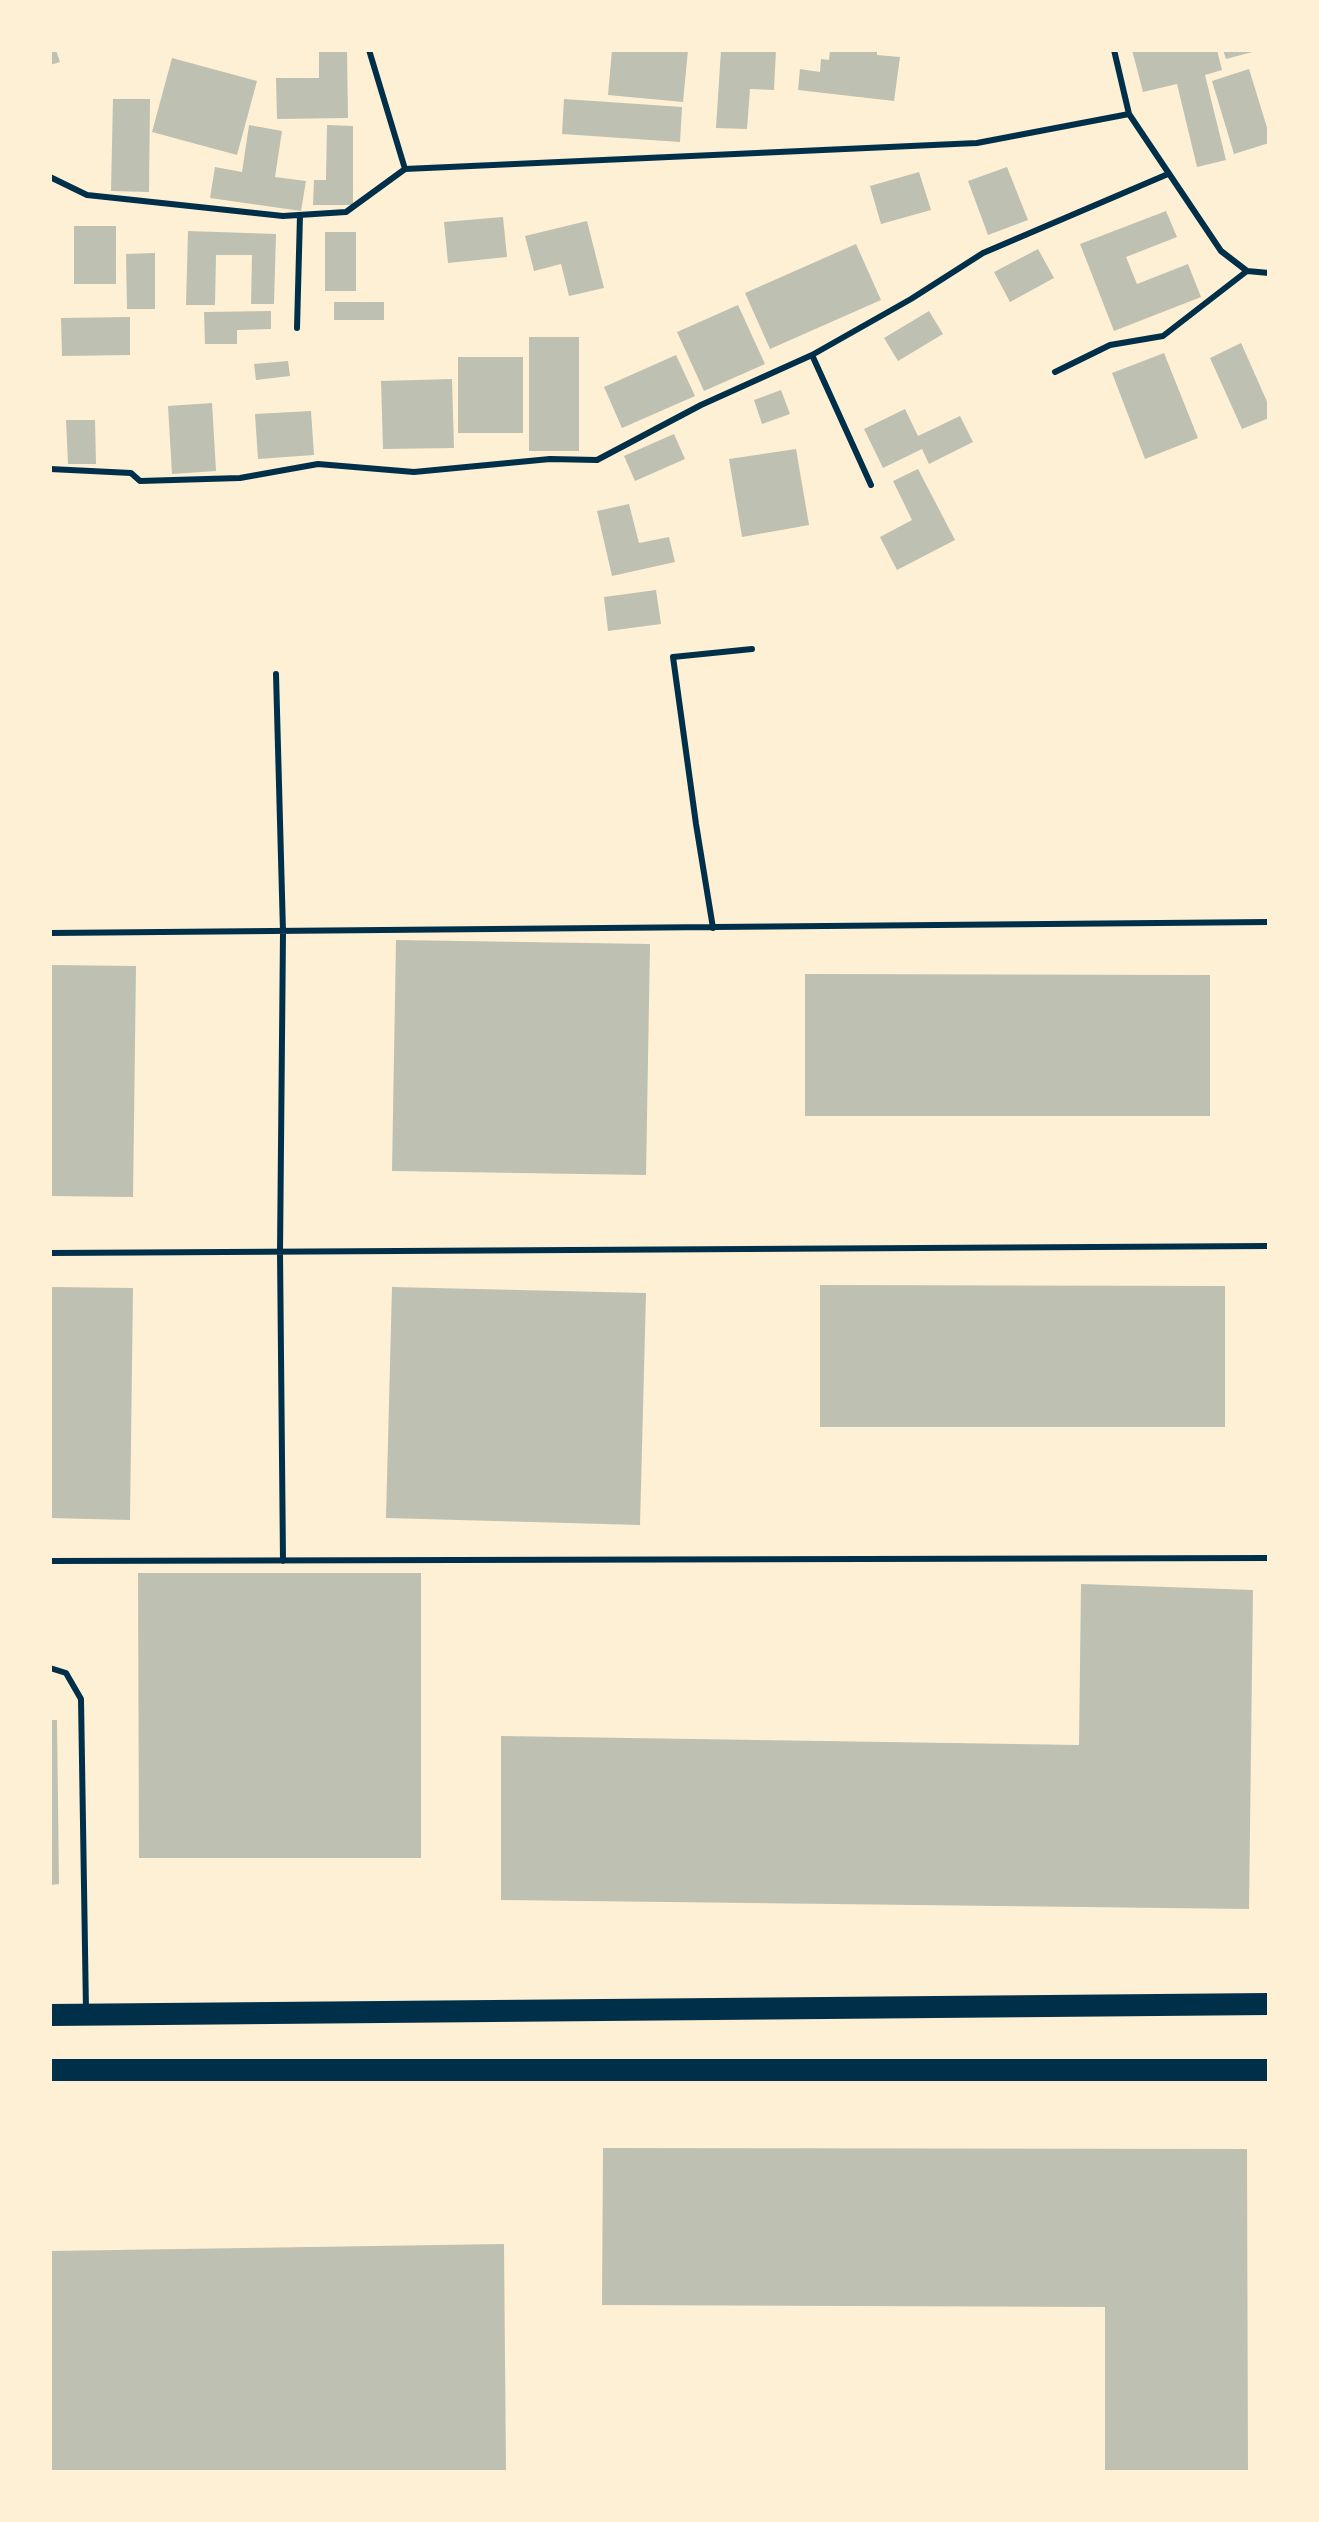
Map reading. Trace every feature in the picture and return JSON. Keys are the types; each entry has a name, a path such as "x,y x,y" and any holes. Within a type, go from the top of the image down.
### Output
{"highway":[{"path":"50,2015 1269,2004"},
{"path":"50,2070 1269,2070"}],"lane":[{"path":"369,50 405,169"},
{"path":"1114,50 1129,114 1221,251 1247,271 1269,273"},
{"path":"50,177 87,195 283,216 346,212 405,169 977,143 1129,114"},
{"path":"50,469 131,473 140,481 240,478 318,464 414,472 550,459 597,460 701,405 812,355 911,299 983,253 1168,174"},
{"path":"297,328 300,215"},
{"path":"1055,372 1110,345 1163,336 1247,271"},
{"path":"812,355 871,485"},
{"path":"713,928 673,657 752,649"},
{"path":"276,674 283,932 280,1252 283,1561"},
{"path":"50,933 1269,922"},
{"path":"50,1253 1269,1246"},
{"path":"50,1561 1269,1558"},
{"path":"50,1668 66,1673 81,1699 86,2014"}],"building":[{"path":"50,50 56,50 60,62 50,65"},
{"path":"319,50 347,50 348,118 277,119 276,78 319,78"},
{"path":"612,50 688,50 683,102 608,95"},
{"path":"721,50 776,50 774,90 750,89 747,129 716,128"},
{"path":"830,50 877,50 877,55 900,57 894,101 798,90 800,69 820,72 821,59 829,60"},
{"path":"1132,50 1217,50 1222,70 1205,75 1226,160 1197,167 1177,84 1143,92"},
{"path":"1223,50 1256,50 1256,51 1226,59"},
{"path":"172,58 257,81 237,155 152,132"},
{"path":"1249,69 1269,143 1234,154 1212,81"},
{"path":"113,99 150,99 149,192 111,191"},
{"path":"564,99 682,107 680,142 562,134"},
{"path":"249,125 282,131 275,177 306,181 301,211 210,198 215,167 242,172"},
{"path":"327,125 353,126 353,205 313,205 314,180 326,180"},
{"path":"1007,167 1028,220 988,235 968,181"},
{"path":"919,172 931,210 881,224 870,186"},
{"path":"1166,211 1177,237 1126,257 1137,284 1188,264 1201,297 1114,331 1080,244"},
{"path":"503,217 507,257 448,263 444,222"},
{"path":"587,221 604,288 569,296 561,264 534,271 525,236"},
{"path":"74,226 116,226 116,284 74,284"},
{"path":"188,231 276,234 274,304 251,304 252,255 216,255 215,305 186,305"},
{"path":"325,232 356,232 356,291 325,291"},
{"path":"856,244 881,300 770,349 745,293"},
{"path":"1038,249 1054,278 1010,302 994,272"},
{"path":"155,253 155,309 127,309 126,254"},
{"path":"334,302 384,302 384,320 334,320"},
{"path":"738,305 765,364 704,391 677,332"},
{"path":"271,311 271,329 237,330 237,344 205,344 204,312"},
{"path":"929,311 943,334 898,361 884,338"},
{"path":"130,317 130,355 62,356 61,318"},
{"path":"529,337 579,337 579,451 529,451"},
{"path":"1241,343 1269,406 1269,418 1242,429 1210,358"},
{"path":"1164,353 1198,438 1145,459 1112,373"},
{"path":"676,355 695,396 622,428 604,387"},
{"path":"458,357 523,357 523,433 458,433"},
{"path":"288,361 290,376 256,380 254,364"},
{"path":"452,379 454,448 383,449 381,381"},
{"path":"781,390 790,414 762,424 754,400"},
{"path":"212,403 216,471 172,474 168,406"},
{"path":"905,409 918,436 960,416 973,442 929,464 922,449 883,468 864,429"},
{"path":"311,411 314,455 258,459 255,414"},
{"path":"66,420 95,420 96,464 68,464"},
{"path":"674,434 685,459 635,481 624,456"},
{"path":"796,449 809,525 742,537 729,459"},
{"path":"918,469 955,540 897,570 880,537 912,520 893,481"},
{"path":"629,504 639,543 669,537 675,562 612,576 597,511"},
{"path":"656,590 661,624 608,631 604,597"},
{"path":"396,940 650,944 646,1175 392,1171"},
{"path":"50,965 136,966 133,1197 50,1196"},
{"path":"805,974 1210,975 1210,1116 805,1116"},
{"path":"820,1285 1225,1286 1225,1427 820,1427"},
{"path":"50,1287 133,1288 130,1520 50,1518"},
{"path":"392,1287 646,1293 640,1525 386,1518"},
{"path":"138,1573 421,1573 421,1858 139,1858"},
{"path":"1081,1584 1253,1590 1249,1909 501,1900 501,1736 1079,1745"},
{"path":"50,1720 57,1720 59,1884 50,1885"},
{"path":"603,2148 1247,2149 1248,2472 1105,2472 1105,2307 602,2305"},
{"path":"504,2244 506,2472 50,2472 50,2251"}]}
